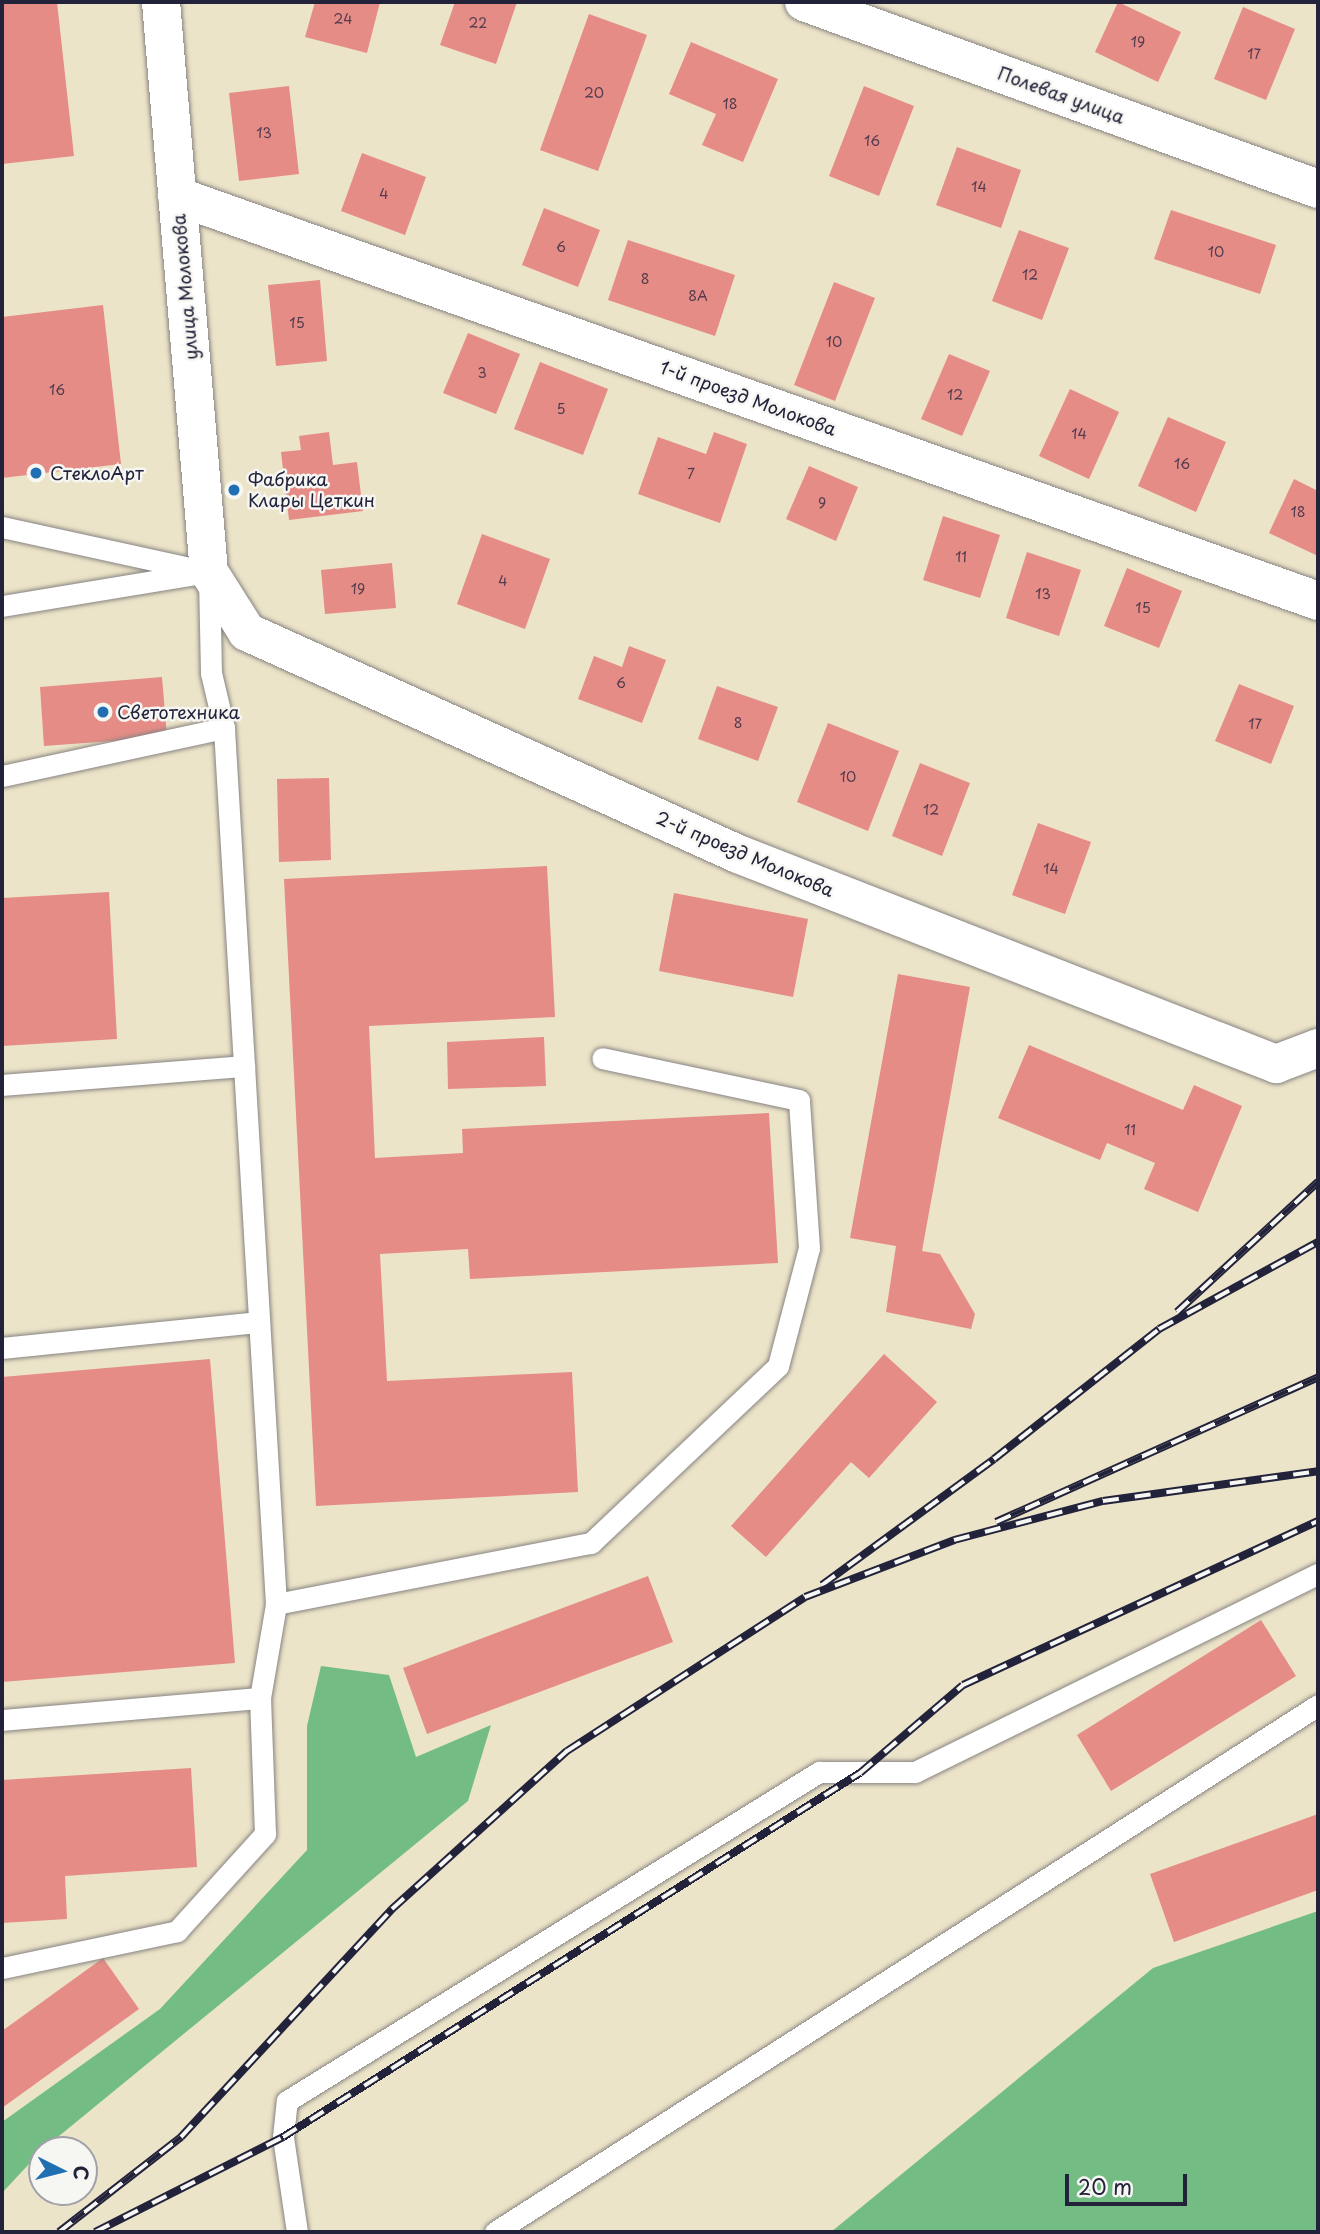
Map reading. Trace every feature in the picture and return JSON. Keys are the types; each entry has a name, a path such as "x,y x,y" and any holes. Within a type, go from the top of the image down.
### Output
{"street":[{"name":"улица Молокова","path":"161,2 209,572"},
{"name":"Полевая улица","path":"804,2 1318,189"},
{"name":"1-й проезд Молокова","path":"177,196 1318,601"},
{"name":"2-й проезд Молокова","path":"209,572 247,632 738,854 1276,1065 1318,1048"}],"lane":[{"path":"2,527 209,572"},
{"path":"2,606 209,572"},
{"path":"2,1968 177,1931 265,1834 260,1698 276,1604 224,728 211,673 209,572"},
{"path":"2,776 224,728"},
{"path":"276,1604 591,1543 778,1366 809,1248 799,1100 602,1058"},
{"path":"2,1085 244,1066"},
{"path":"2,1348 259,1322"},
{"path":"297,2232 284,2137 287,2101 819,1772 915,1772 1318,1574"},
{"path":"2,1720 260,1698"},
{"path":"495,2232 1318,1705"}],"green space":[{"path":"321,1666 389,1675 416,1757 491,1725 468,1801 59,2136 28,2136 28,2165 2,2193 2,2122 160,2009 307,1850 307,1726"},
{"path":"1318,1911 1318,2232 831,2232 1153,1968"}],"building":[{"path":"2,2 57,2 74,156 2,164"},
{"path":"315,2 380,2 367,53 305,37"},
{"path":"455,2 517,2 496,64 440,45"},
{"path":"1118,2 1181,32 1158,82 1095,52"},
{"path":"1243,7 1295,29 1266,100 1214,79"},
{"path":"589,14 647,35 598,171 540,150"},
{"path":"691,42 778,79 743,162 702,145 716,114 669,94"},
{"path":"289,86 299,174 239,181 229,93"},
{"path":"864,86 914,106 879,196 829,176"},
{"path":"957,147 1021,170 1001,228 936,205"},
{"path":"362,153 426,177 405,235 341,211"},
{"path":"544,208 600,230 578,287 522,265"},
{"path":"1171,210 1276,245 1260,294 1154,259"},
{"path":"1019,230 1069,248 1042,320 992,301"},
{"path":"628,240 735,275 715,336 608,300"},
{"path":"320,280 327,361 276,366 268,285"},
{"path":"834,282 875,298 835,401 794,385"},
{"path":"103,305 121,464 2,478 2,317"},
{"path":"468,333 520,354 496,414 443,393"},
{"path":"949,354 990,371 962,436 921,419"},
{"path":"540,362 608,389 583,455 514,429"},
{"path":"1070,389 1119,412 1089,479 1039,456"},
{"path":"1168,417 1226,442 1196,512 1138,486"},
{"path":"329,432 333,465 357,462 363,511 289,520 281,452 301,450 299,436"},
{"path":"714,432 747,444 720,523 638,494 658,437 706,454"},
{"path":"809,466 858,487 836,541 786,519"},
{"path":"1294,479 1318,491 1318,556 1269,533"},
{"path":"943,516 1000,535 980,598 923,580"},
{"path":"482,534 550,559 525,629 457,604"},
{"path":"1027,552 1081,570 1059,636 1006,618"},
{"path":"392,563 396,608 325,614 321,570"},
{"path":"1127,568 1182,591 1159,648 1104,626"},
{"path":"629,646 666,660 642,723 578,699 594,656 622,667"},
{"name":"Светотехника","path":"162,677 167,737 44,746 40,687"},
{"path":"1239,684 1294,706 1271,764 1215,741"},
{"path":"717,686 778,707 758,761 698,739"},
{"path":"828,723 899,751 868,831 797,802"},
{"path":"920,763 970,783 942,856 892,836"},
{"path":"329,778 331,860 279,862 277,779"},
{"path":"1038,823 1091,842 1065,914 1012,895"},
{"path":"547,866 555,1017 369,1026 375,1158 463,1153 462,1129 769,1113 778,1263 470,1279 468,1249 380,1254 387,1381 572,1372 578,1492 316,1506 284,879"},
{"path":"109,892 117,1039 2,1046 2,898"},
{"path":"674,893 808,919 793,997 659,971"},
{"path":"898,974 970,987 922,1251 940,1254 975,1314 971,1329 886,1312 896,1246 850,1238"},
{"path":"544,1037 546,1086 448,1089 447,1042"},
{"path":"1029,1045 1183,1110 1194,1085 1242,1106 1198,1212 1144,1189 1155,1163 1107,1143 1100,1160 998,1118"},
{"path":"884,1354 937,1402 869,1478 851,1462 766,1557 731,1526"},
{"path":"210,1359 235,1663 2,1682 2,1377"},
{"path":"648,1576 673,1642 427,1734 403,1668"},
{"path":"1261,1620 1296,1676 1111,1791 1077,1735"},
{"path":"191,1768 197,1867 65,1876 67,1919 2,1923 2,1780"},
{"path":"1318,1814 1318,1890 1174,1942 1150,1874"},
{"path":"103,1958 139,2009 2,2108 2,2031"}],"railway":[{"path":"1177,1312 1318,1182"},
{"path":"822,1585 994,1459 1159,1329 1318,1242"},
{"path":"996,1522 1318,1377"},
{"path":"59,2232 181,2137 392,1909 567,1751 805,1597 954,1540 1103,1501 1318,1471"},
{"path":"95,2232 283,2137 860,1773 963,1685 1318,1521"}],"place":[{"name":"СтеклоАрт","path":"36,473"},
{"name":"Фабрика Клары Цеткин","path":"234,490"},
{"name":"Светотехника","path":"103,712"}]}
